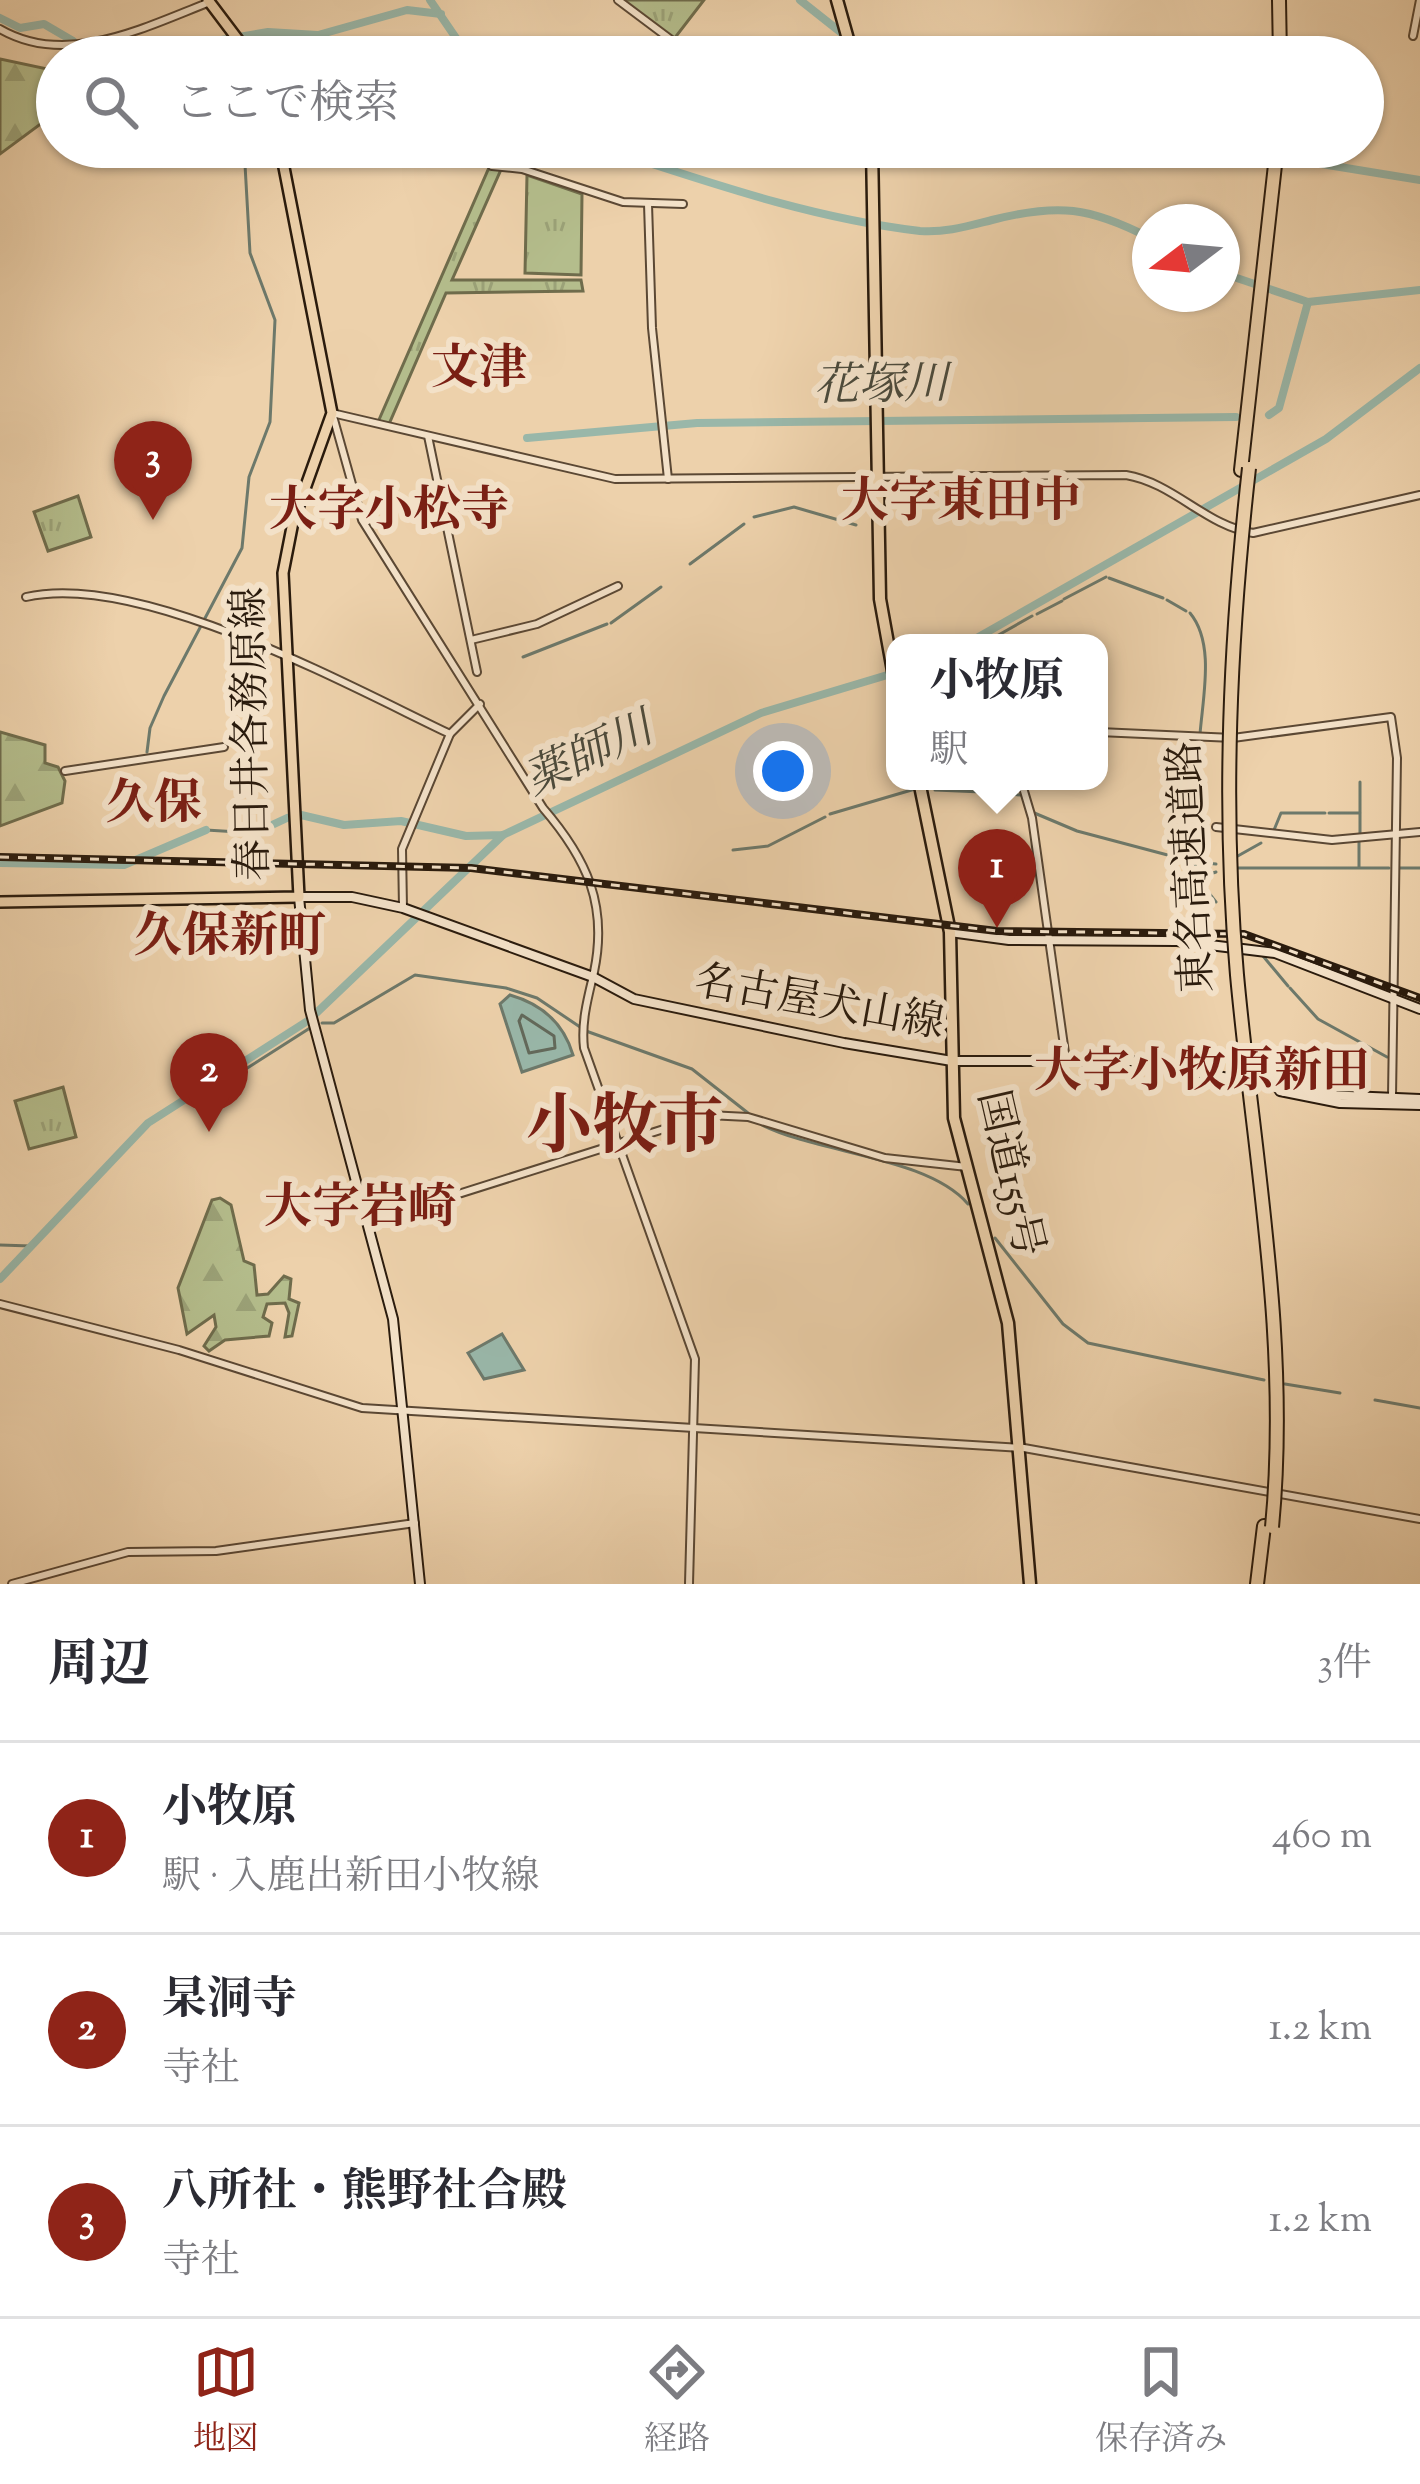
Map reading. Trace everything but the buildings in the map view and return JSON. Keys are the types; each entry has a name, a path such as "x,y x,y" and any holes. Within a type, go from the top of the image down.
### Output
{"highway":[{"path":"840,0 850,36"},
{"path":"840,0 850,36"},
{"path":"1282,0 1283,36"},
{"path":"877,168 882,623 886,641"},
{"name":"東名高速道路","path":"1261,1584 1268,1527 1268,1319 1230,973 1220,786 1226,630 1279,168"},
{"path":"881,477 892,634"},
{"name":"国道155号","path":"925,790 952,891 954,1118 1007,1313 1022,1448"},
{"name":"国道155号","path":"954,1061 958,1111 1013,1322 1032,1584"}],"main road":[{"path":"209,1 236,36"},
{"path":"284,168 332,413"},
{"name":"春日井各務原線","path":"0,902 299,897 286,545 332,413"},
{"path":"299,897 310,1010 393,1319 420,1584"},
{"name":"名古屋犬山線","path":"299,897 352,897 403,908 592,977 634,999 954,1061 1154,1064 1274,1087 1420,1102"},
{"path":"953,932 1051,942 1177,941 1221,951 1275,952 1420,1009"}],"street":[{"path":"618,0 666,36"},
{"path":"1414,36 1420,0"},
{"path":"105,36 209,1"},
{"path":"0,29 36,43"},
{"path":"500,168 649,204 683,204"},
{"path":"649,204 652,328 668,479"},
{"path":"689,1584 696,1430 692,1347 583,1030 600,925 594,889 579,852 544,808 362,520 332,413 589,474 668,479 1126,475 1170,489 1238,530 1265,532 1420,495"},
{"path":"428,436 478,672"},
{"path":"471,640 537,624 618,586"},
{"path":"26,597 59,592 118,598 176,614 450,734"},
{"path":"403,908 402,849 450,734 480,704"},
{"path":"1108,732 1233,738 1391,717 1397,758 1392,1102"},
{"path":"65,771 224,747"},
{"path":"1023,790 1051,942 1066,1060"},
{"path":"1216,827 1332,840 1420,832"},
{"path":"370,1222 688,1119 734,1115 884,1158 967,1167"},
{"path":"0,1304 184,1352 338,1403 1022,1448 1420,1519"},
{"path":"12,1584 128,1552 214,1551 416,1523"}],"green space":[{"path":"622,0 704,0 676,36"},
{"path":"0,59 36,67 36,127 0,154"},
{"path":"489,168 502,168 452,280 581,280 583,291 446,293 389,424 378,422"},
{"path":"527,175 582,194 581,275 525,273"},
{"path":"78,496 91,537 48,551 34,512"},
{"path":"0,732 45,745 45,763 58,767 65,781 62,803 0,826"},
{"path":"63,1087 76,1137 29,1149 15,1101"},
{"path":"220,1198 231,1205 244,1261 254,1265 257,1295 268,1294 284,1276 291,1279 289,1299 299,1303 292,1336 285,1337 289,1313 285,1303 267,1304 263,1317 272,1323 269,1336 225,1340 209,1351 204,1346 216,1327 214,1315 187,1334 178,1288 212,1200"}],"water":[{"path":"510,995 550,1017 573,1055 522,1072 500,1004"},
{"path":"502,1334 524,1370 484,1379 468,1353"}],"waterway":[{"path":"430,0 455,36"},
{"path":"800,0 845,36"},
{"path":"245,36 268,32 318,35 407,10 441,14"},
{"path":"0,18 20,28 44,24 64,36"},
{"path":"147,752 150,728 164,696 242,548 249,477 270,422 275,320 250,253 245,168"},
{"path":"666,168 838,217 920,231 1055,210 1091,214 1132,230"},
{"path":"1346,168 1420,180"},
{"path":"1240,279 1308,302 1420,290"},
{"name":"花塚川","path":"1269,415 1279,408 1308,302"},
{"name":"薬師川","path":"984,634 1326,439 1420,368"},
{"name":"花塚川","path":"527,438 697,423 1236,417"},
{"path":"754,517 794,507 856,525"},
{"path":"690,564 744,524"},
{"path":"1064,599 1106,577"},
{"path":"1109,578 1163,598"},
{"path":"611,623 661,587"},
{"path":"1167,600 1186,611"},
{"path":"1037,614 1062,601"},
{"path":"1190,613 1205,654 1200,734"},
{"path":"1000,634 1032,616"},
{"path":"523,657 607,624"},
{"name":"薬師川","path":"301,815 344,825 401,821 466,836 503,835 761,713 886,675"},
{"path":"1198,742 1188,826 1196,867 1216,902"},
{"path":"1360,782 1360,812"},
{"path":"830,814 912,790"},
{"path":"935,790 982,792"},
{"path":"985,793 1021,795"},
{"path":"1032,812 1077,831 1194,862"},
{"path":"1274,830 1281,813 1325,813"},
{"path":"1329,813 1360,813 1360,834"},
{"path":"733,850 768,846 825,817"},
{"name":"薬師川","path":"255,833 287,818"},
{"path":"206,830 255,833"},
{"name":"薬師川","path":"0,863 124,865 206,830"},
{"path":"0,1279 148,1123 309,1020 503,835"},
{"path":"1359,841 1359,867"},
{"path":"1236,857 1261,843"},
{"path":"1195,862 1216,864"},
{"path":"1237,868 1389,868"},
{"path":"1398,868 1420,868"},
{"path":"1198,878 1216,872"},
{"path":"1263,956 1288,986"},
{"path":"322,1023 334,1023 415,975 506,988 537,998 586,1031 692,1069 748,1113"},
{"path":"1290,988 1318,1019 1387,1057"},
{"path":"197,1100 310,1028"},
{"path":"762,1125 901,1166 950,1188 968,1204"},
{"path":"995,1238 1063,1324 1088,1343 1264,1380"},
{"path":"0,1245 31,1246"},
{"path":"1285,1384 1340,1393"},
{"path":"1375,1400 1420,1408"}],"railway":[{"path":"0,857 471,868 997,931 1244,934 1420,998"}],"place":[{"name":"八所社・熊野社合殿","path":"153,520"},
{"name":"小牧原","path":"997,928"},
{"name":"杲洞寺","path":"209,1132"}],"district":[{"name":"文津","path":"479,371"},
{"name":"大字東田中","path":"961,504"},
{"name":"大字小松寺","path":"389,513"},
{"name":"久保","path":"154,806"},
{"name":"久保新町","path":"230,939"},
{"name":"大字小牧原新田","path":"1202,1074"},
{"name":"小牧市","path":"625,1131"},
{"name":"大字岩崎","path":"360,1210"}]}
